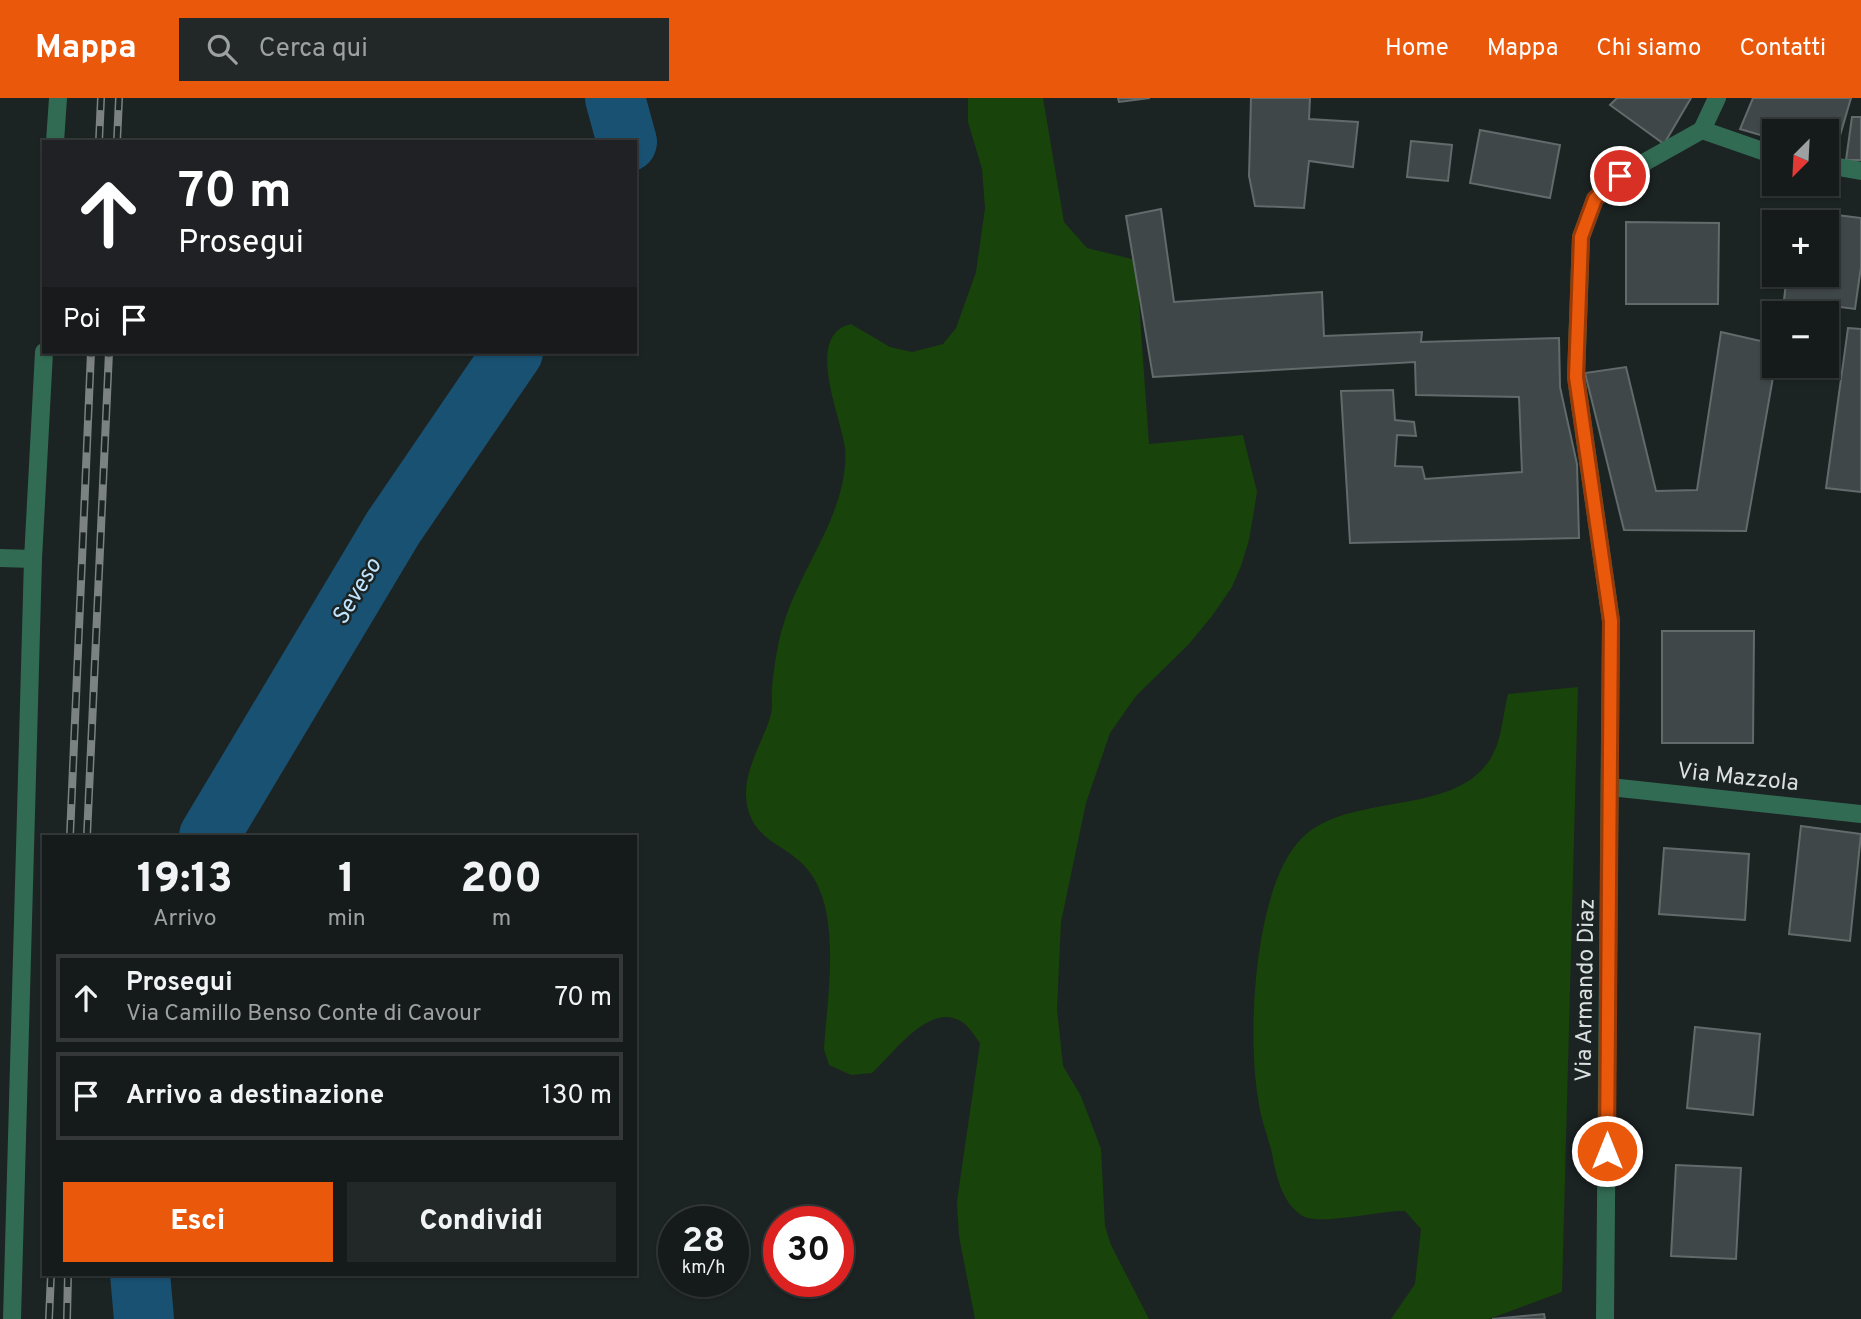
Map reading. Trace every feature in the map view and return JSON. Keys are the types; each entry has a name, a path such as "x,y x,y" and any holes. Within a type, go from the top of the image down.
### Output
{"street":[{"path":"55,140 58,98"},
{"path":"1717,98 1702,130 1762,151"},
{"name":"Via Armando Diaz","path":"1605,1319 1611,621 1576,377 1581,237 1595,199 1620,176 1702,130"},
{"path":"1839,167 1861,171"},
{"path":"12,1319 33,559 44,354"},
{"path":"0,558 33,559"},
{"name":"Via Mazzola","path":"1610,787 1861,814"}],"green space":[{"path":"968,98 1043,98 1064,222 1087,248 1136,260 1149,444 1243,435 1257,492 1249,540 1232,587 1189,644 1136,696 1110,733 1086,803 1061,922 1057,1009 1063,1066 1081,1096 1101,1149 1105,1226 1111,1245 1149,1319 975,1319 959,1236 957,1201 980,1043 962,1022 950,1017 937,1018 912,1032 872,1073 851,1075 829,1065 824,1049 830,938 822,895 804,865 772,842 754,824 746,795 748,774 771,714 775,665 783,626 797,589 832,518 843,480 845,448 829,379 829,344 837,331 851,324 890,347 912,352 943,344 956,328 976,272 985,208 982,169 968,122"},
{"path":"1578,687 1562,1292 1489,1319 1391,1319 1415,1284 1421,1229 1405,1211 1334,1219 1309,1218 1301,1215 1288,1202 1277,1176 1259,1104 1253,1037 1258,961 1273,889 1286,860 1302,838 1322,824 1347,814 1429,797 1455,788 1476,775 1495,749 1508,694"}],"building":[{"path":"1118,98 1150,98 1119,102"},
{"path":"1251,98 1310,98 1309,119 1358,122 1353,167 1309,161 1304,208 1255,206 1249,176"},
{"path":"1617,98 1691,98 1664,144 1610,105"},
{"path":"1753,98 1851,98 1839,139 1839,119 1762,119 1762,135 1740,129"},
{"path":"1852,117 1861,117 1861,160 1846,160"},
{"path":"1480,130 1560,145 1550,198 1470,183"},
{"path":"1411,141 1452,145 1448,181 1407,177"},
{"path":"1161,209 1174,302 1322,292 1324,336 1422,332 1421,342 1559,338 1560,387 1577,464 1579,538 1350,543 1341,391 1393,390 1395,420 1414,422 1416,436 1397,435 1395,466 1422,467 1425,479 1522,472 1519,397 1416,395 1415,362 1153,377 1126,216"},
{"path":"1839,215 1861,218 1861,267 1855,309 1839,307 1839,301 1784,300 1786,287 1839,287"},
{"path":"1626,222 1719,223 1718,304 1626,304"},
{"path":"1848,328 1861,329 1861,492 1826,488"},
{"path":"1721,332 1762,341 1762,378 1773,378 1746,531 1624,530 1585,373 1626,367 1656,491 1697,490"},
{"path":"1662,631 1754,631 1753,743 1662,743"},
{"path":"1801,826 1861,834 1850,941 1789,934"},
{"path":"1664,848 1749,854 1745,920 1659,914"},
{"path":"1695,1027 1760,1034 1753,1115 1687,1108"},
{"path":"1676,1165 1741,1168 1736,1259 1671,1256"},
{"path":"1544,1314 1545,1319 1492,1319"}],"waterway":[{"name":"Seveso","path":"615,98 626,140"},
{"name":"Seveso","path":"210,835 393,528 512,354"},
{"name":"Seveso","path":"140,1276 144,1319"}],"railway":[{"path":"99,140 101,98"},
{"path":"117,140 119,98"},
{"path":"70,835 91,354"},
{"path":"87,835 109,354"},
{"path":"49,1319 51,1276"},
{"path":"67,1319 68,1276"}],"route":[{"path":"1607,1151 1611,621 1576,377 1581,237 1595,199 1620,176"}]}
